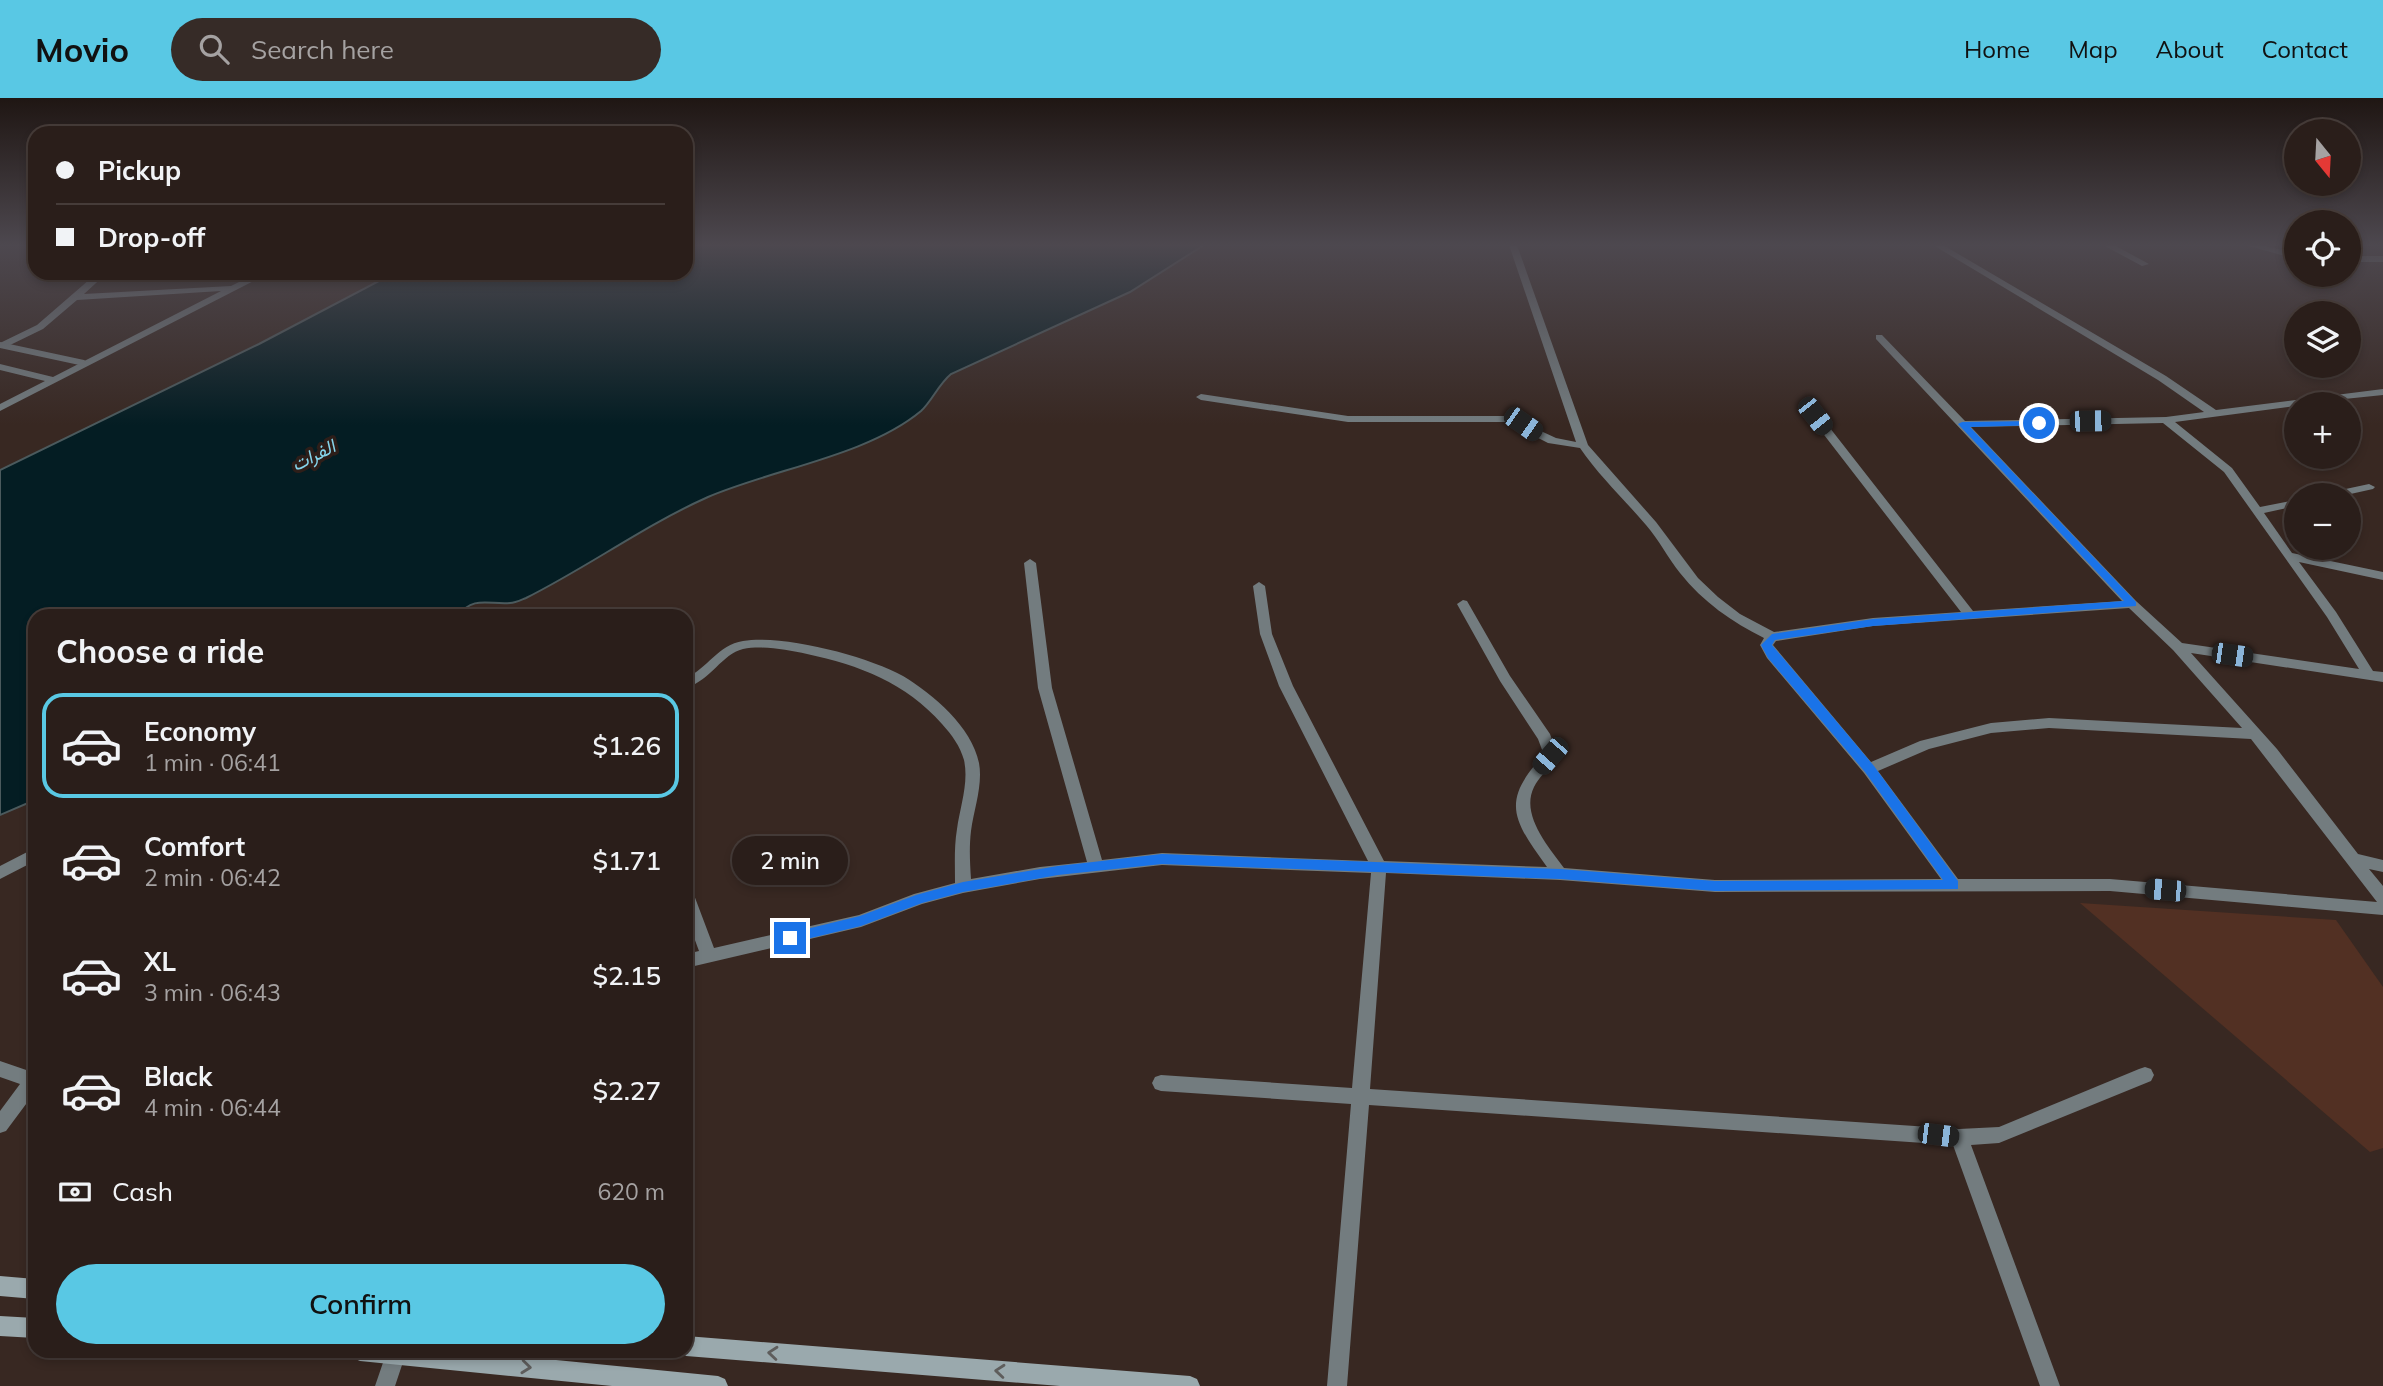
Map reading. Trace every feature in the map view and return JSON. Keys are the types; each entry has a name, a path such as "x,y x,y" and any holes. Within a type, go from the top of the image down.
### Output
{"main road":[{"path":"0,1286 28,1288"},
{"path":"0,1326 28,1328"},
{"path":"693,1347 1190,1386"},
{"path":"445,1358 718,1386"}],"street":[{"path":"2,345 40,327 66,305"},
{"path":"0,408 200,305"},
{"path":"1534,305 1583,445 1596,464 1671,548 1682,568 1708,597 1735,619 1772,637 1873,622 2132,604"},
{"path":"2039,305 2162,377 2214,414"},
{"path":"1879,337 2132,604 2178,648 2255,734 2383,898"},
{"path":"2,345 84,363"},
{"path":"2,368 52,380"},
{"path":"1962,424 2166,420 2383,392"},
{"path":"1201,397 1348,419 1508,419 1523,424 1545,439 1565,446 1583,445"},
{"path":"1815,416 1969,614"},
{"path":"2166,420 2228,470 2284,550"},
{"path":"2361,489 2368,487"},
{"path":"2257,511 2284,505"},
{"path":"2291,560 2332,615 2368,673"},
{"path":"2307,560 2383,576"},
{"path":"1030,563 1045,688 1096,865"},
{"path":"1259,586 1266,634 1286,686 1379,867 1337,1386"},
{"path":"1464,604 1505,678 1545,737 1550,756 1531,779 1522,800 1532,833 1560,874"},
{"path":"1772,637 1766,645 1772,655 1870,769 1954,885"},
{"path":"693,682 720,656 739,645 758,642 824,654 896,678 954,725 972,763 962,842 963,887"},
{"path":"2178,648 2383,677"},
{"path":"1870,769 1944,740 1991,728 2049,723 2255,734"},
{"path":"0,873 28,858"},
{"path":"693,959 861,921 920,898 963,887 1096,865 1162,859 1560,874 1715,886 2110,885 2383,909"},
{"path":"2352,859 2383,866"},
{"path":"693,913 709,955"},
{"path":"0,1069 28,1079"},
{"path":"1161,1083 1959,1138 1999,1135 2145,1075"},
{"path":"0,1125 28,1089"},
{"path":"1959,1138 2050,1386"},
{"path":"385,1386 394,1358"}],"shaded area":[{"path":"2080,903 2336,920 2383,987 2383,1148 2370,1152"}],"water":[{"name":"الفرات","path":"333,305 1101,305 951,374 921,411 874,439 847,451 708,497 516,602 482,602 464,609 28,609 28,803 0,815 0,470"}],"route":[{"path":"790,938 861,921 920,898 963,887 1058,870 1162,859 1560,874 1715,886 1954,885 1870,769 1766,645 1772,637 1873,622 2132,604 1962,424 2039,423"}]}
